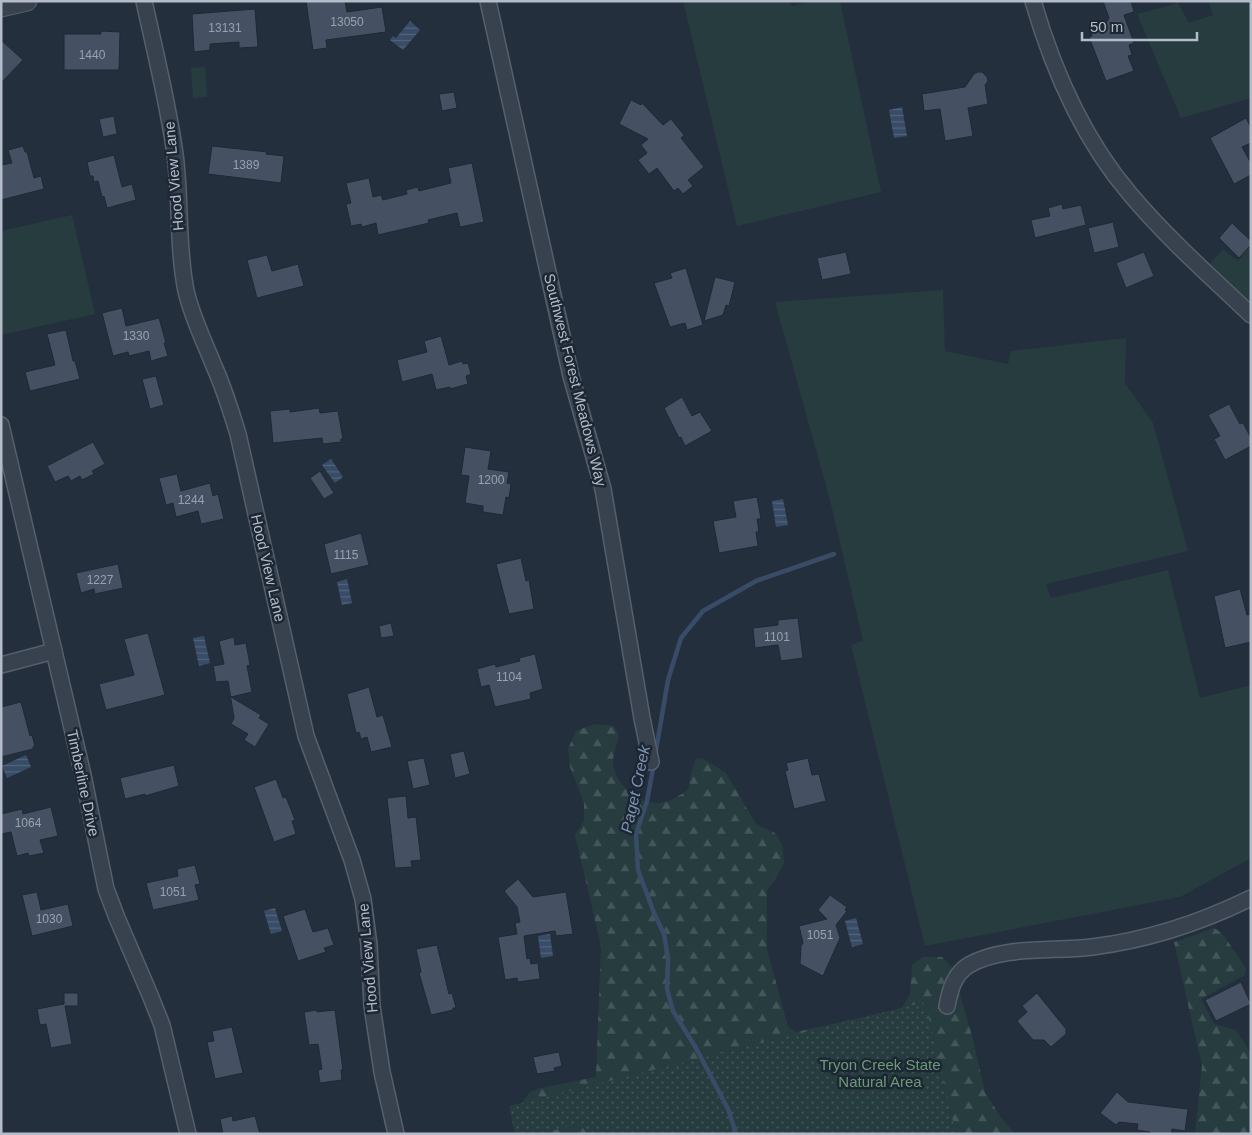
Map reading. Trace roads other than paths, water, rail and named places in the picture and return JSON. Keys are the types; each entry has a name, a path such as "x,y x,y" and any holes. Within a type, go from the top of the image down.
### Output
{"street":[{"path":"1,7 27,1"},
{"name":"Hood View Lane","path":"144,1 175,154 178,182 180,253 187,294 197,325 225,392 238,434 306,736 358,879 367,920 372,1006 382,1072 396,1134"},
{"name":"Southwest Forest Meadows Way","path":"488,1 571,376 603,489 651,762"},
{"path":"1033,1 1055,67 1079,117 1096,146 1128,192 1166,236 1251,315"},
{"name":"Timberline Drive","path":"1,425 83,775 106,889 116,918 162,1025 188,1134"},
{"path":"1,664 54,651"},
{"path":"947,1006 950,991 957,975 968,965 982,958 998,953 1090,948 1134,942 1200,921 1251,898"}],"water":[{"path":"410,21 420,30 403,50 390,40 393,36 396,38"},
{"path":"902,107 907,136 894,138 889,110"},
{"path":"331,459 343,477 335,483 322,465"},
{"path":"783,499 788,525 776,527 772,501"},
{"path":"347,579 352,603 342,605 337,582"},
{"path":"204,636 210,663 199,666 193,638"},
{"path":"26,755 31,767 7,778 2,766"},
{"path":"275,908 282,931 271,934 264,911"},
{"path":"856,918 863,944 852,947 845,921"},
{"path":"550,934 553,956 541,958 538,936"}],"waterway":[{"name":"Paget Creek","path":"655,756 668,680 681,638 703,611 756,581 834,554"},
{"name":"Paget Creek","path":"654,763 647,801 636,834 638,870 664,934 668,959 667,989 673,1011 696,1048 728,1109 736,1134"}],"park label":[{"name":"Tryon Creek State Natural Area","path":"880,1074"}]}
